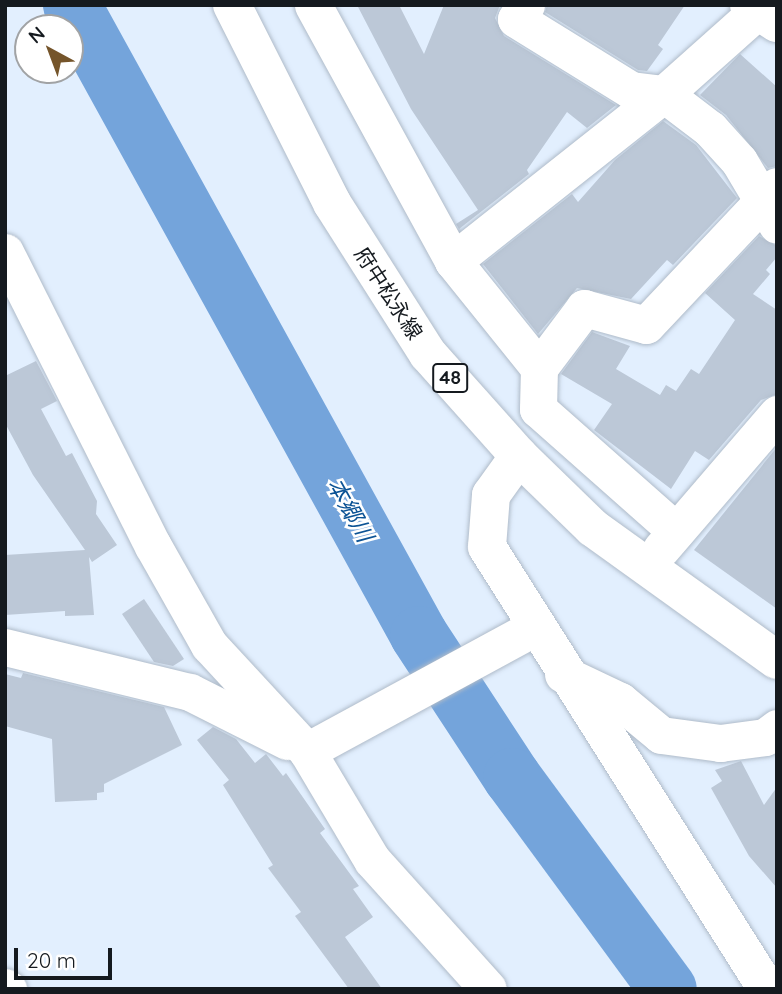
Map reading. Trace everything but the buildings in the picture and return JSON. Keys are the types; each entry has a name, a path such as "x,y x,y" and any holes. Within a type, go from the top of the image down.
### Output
{"main road":[{"name":"府中松永線","path":"232,5 332,204 428,354 519,456 593,527 777,660"},
{"path":"519,456 491,495 487,547 520,635 563,674 766,989"}],"street":[{"path":"313,5 453,261 539,368"},
{"path":"526,5 516,19 631,90 664,94 710,129 773,204 646,325 584,308 539,368 537,409 676,531"},
{"path":"453,261 664,94 762,11"},
{"path":"8,269 37,315 153,546 209,645 307,751 372,860 488,989"},
{"path":"646,566 777,414"},
{"path":"307,751 520,635"},
{"path":"5,647 190,692 307,751"},
{"path":"563,674 620,701 661,735 720,743 765,737 777,728"}],"waterway":[{"name":"本郷川","path":"72,5 419,635 512,777 668,989"}]}
